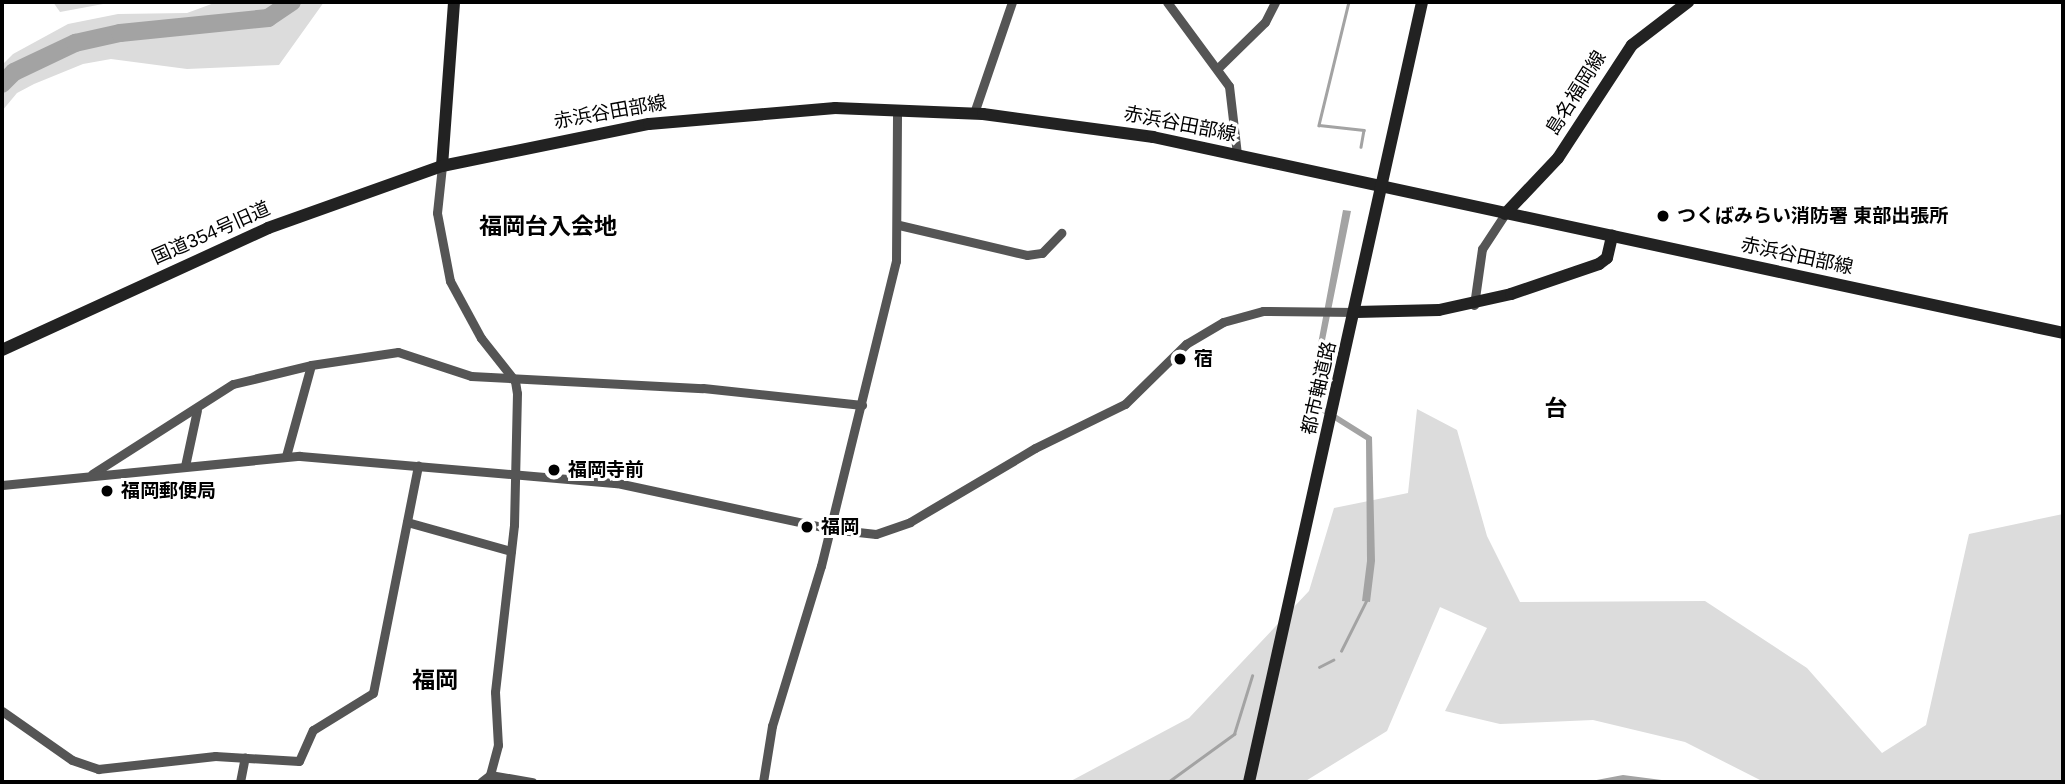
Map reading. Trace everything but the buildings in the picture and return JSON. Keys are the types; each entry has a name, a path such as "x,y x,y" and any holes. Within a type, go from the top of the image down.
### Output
{"main road":[{"path":"442,166 454,2"},
{"name":"都市軸道路","path":"1249,782 1356,312 1422,2"},
{"name":"島名福岡線","path":"1505,214 1558,158 1632,45 1688,2"},
{"name":"赤浜谷田部線","path":"442,166 583,135 701,117 897,109 974,113 1088,126 1237,154 1382,188 2063,333"},
{"name":"国道354号旧道","path":"2,350 268,228 442,166"},
{"path":"1356,312 1474,305 1599,264 1607,258 1612,236"}],"street":[{"path":"974,113 1012,2"},
{"path":"1167,2 1219,67 1233,97 1237,154"},
{"path":"1219,67 1265,22 1275,2"},
{"path":"763,782 772,726 831,529 896,261 899,225 897,109"},
{"path":"442,166 437,214 450,281 481,338 515,381 517,472 495,692 498,745 490,775 481,782"},
{"path":"1474,305 1482,249 1505,214"},
{"path":"899,225 1027,255 1046,250 1061,233"},
{"path":"2,485 286,456 517,472 656,489 863,535 910,522 1035,448 1125,404 1186,344 1223,322 1263,311 1356,312"},
{"path":"91,475 197,410 233,384 311,365 398,352 471,376 515,381 703,388 862,405"},
{"path":"286,456 311,365"},
{"path":"185,466 197,410"},
{"path":"2,711 72,760 98,769 215,756 299,761 313,730 373,694 418,465"},
{"path":"407,522 511,551"},
{"path":"240,782 245,757"},
{"path":"490,775 532,782"}],"shaded area":[{"path":"53,2 114,2 60,12"},
{"path":"217,2 324,2 279,65 187,69 111,59 83,64 34,84 17,93 2,111 2,65 13,54 68,24 118,14 187,13"},
{"path":"1343,210 1351,211 1313,400 1372,437 1375,561 1370,602 1362,601 1367,561 1366,440 1307,403"},
{"path":"1417,409 1457,430 1487,536 1520,602 1705,601 1807,668 1882,753 1926,725 1969,534 2063,514 2063,782 1764,782 1685,742 1593,720 1500,724 1445,711 1487,628 1440,607 1387,731 1304,782 1069,782 1189,718 1309,591 1334,508 1408,493"},
{"path":"1623,775 1677,782 1586,782"}],"waterway":[{"path":"2,84 14,72 75,43 120,33 268,18 292,2"},
{"path":"1349,2 1319,125 1364,130 1361,147"},
{"path":"1341,651 1366,601"},
{"path":"1319,667 1333,660"},
{"path":"1168,782 1234,734 1252,676"}],"place":[{"name":"つくばみらい消防署 東部出張所","path":"1663,216"},
{"name":"宿","path":"1180,359"},
{"name":"福岡寺前","path":"554,470"},
{"name":"福岡郵便局","path":"107,491"},
{"name":"福岡","path":"807,527"}],"district":[{"name":"福岡台入会地","path":"548,226"},
{"name":"台","path":"1556,408"},
{"name":"福岡","path":"435,680"}]}
